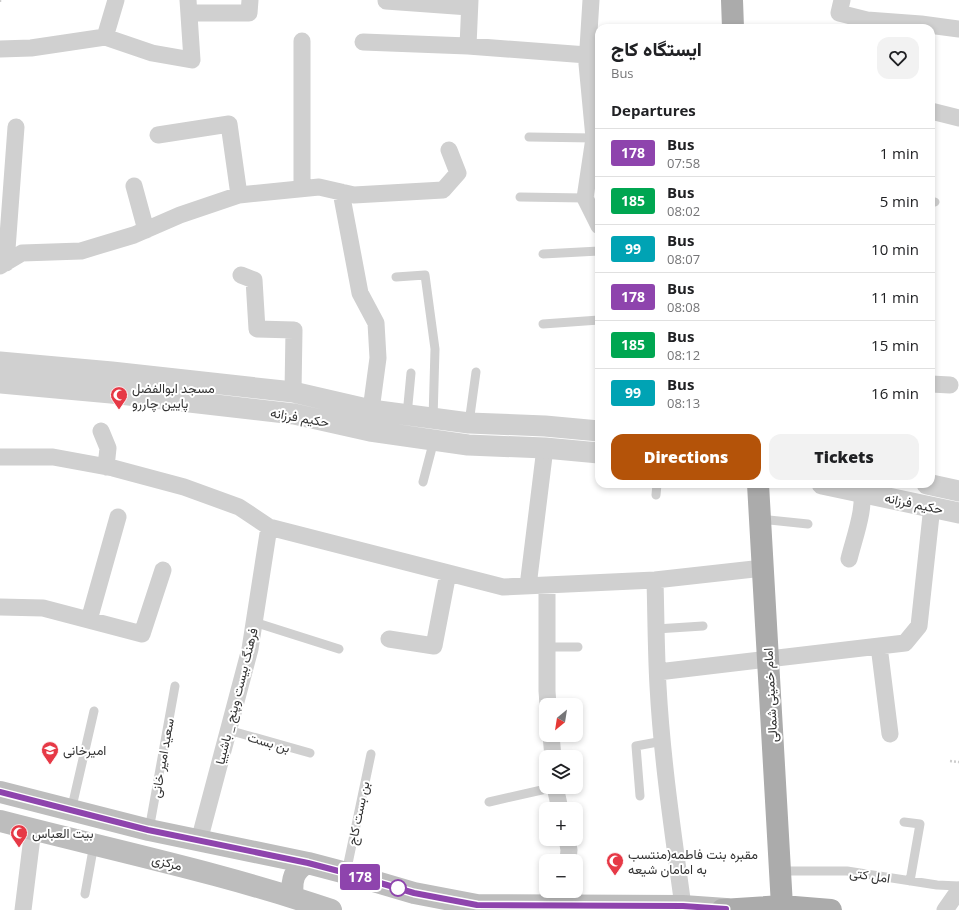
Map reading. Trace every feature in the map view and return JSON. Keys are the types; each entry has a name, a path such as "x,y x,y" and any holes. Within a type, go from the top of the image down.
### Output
{"main road":[{"path":"732,0 733,24"},
{"name":"امام خمینی شمالی","path":"758,488 782,906"},
{"name":"مرکزی","path":"0,792 148,830 308,863 414,893 477,905 562,898 604,908 683,906 724,909"},
{"name":"مرکزی","path":"0,821 189,868 293,897 331,910"},
{"path":"293,897 291,887 295,874 302,865 308,863"},
{"path":"724,909 782,906 831,910"}],"street":[{"path":"105,37 116,0"},
{"path":"0,49 31,48 105,37 152,53 192,60 189,7 249,13 250,0"},
{"path":"591,0 587,55 595,127"},
{"path":"842,0 840,13 867,20 921,24"},
{"path":"386,1 470,4 468,46"},
{"path":"935,26 959,29"},
{"path":"302,41 302,190"},
{"path":"362,42 468,46 587,55"},
{"path":"935,113 959,118"},
{"path":"158,135 229,124 239,195"},
{"path":"2,262 16,127"},
{"path":"2,262 22,253 82,251 134,235 180,215 239,195 302,190 319,187 354,195 443,190 458,173 449,150"},
{"path":"595,151 593,180 585,198 595,218"},
{"path":"134,186 146,230"},
{"path":"341,192 360,293 376,323 378,358 371,410"},
{"path":"241,275 254,280 257,329 294,330 293,392"},
{"name":"حکیم فرزانه","path":"0,362 112,372 293,392 371,410 433,419 469,423 545,426 595,431"},
{"name":"حکیم فرزانه","path":"0,384 111,393 294,414 370,431 468,445 545,448 595,453"},
{"path":"935,384 950,385"},
{"path":"101,431 108,448 106,467"},
{"path":"528,586 545,448"},
{"path":"0,457 53,457 106,467 184,487 239,507 269,527 503,587 655,580 763,568"},
{"name":"حکیم فرزانه","path":"935,486 959,491"},
{"path":"849,559 861,510 862,488"},
{"name":"حکیم فرزانه","path":"862,488 959,513"},
{"path":"658,672 905,643 919,626 932,506"},
{"path":"88,620 118,517"},
{"name":"فرهنگ بیست وپنج _ باشییا","path":"199,841 250,649 269,527"},
{"path":"0,607 43,608 142,634 163,570"},
{"path":"389,639 434,646 448,573"},
{"path":"655,580 658,672 663,742 683,906"},
{"path":"547,585 548,698"},
{"path":"879,646 890,734"},
{"path":"23,910 33,829"},
{"path":"945,910 959,890"}],"lane":[{"path":"529,137 595,136"},
{"path":"520,197 585,198"},
{"path":"543,254 595,251"},
{"path":"396,278 425,275 435,349 433,419"},
{"path":"543,324 595,320"},
{"path":"469,423 476,372"},
{"path":"407,415 411,373"},
{"path":"423,482 434,440"},
{"path":"656,495 657,488"},
{"path":"760,519 808,524"},
{"path":"254,622 338,649"},
{"path":"656,629 703,626"},
{"path":"547,648 578,647"},
{"name":"سعید امیر خانی","path":"148,830 175,686"},
{"path":"71,811 94,711"},
{"name":"بن بست","path":"228,730 310,753"},
{"path":"640,796 636,746 663,742"},
{"name":"بن بست کاج","path":"346,873 371,754"},
{"path":"489,802 539,791"},
{"path":"904,822 920,824 910,881"},
{"path":"85,894 94,844"},
{"name":"امل کتی","path":"779,871 847,871 937,885 959,886"}],"path":[{"path":"950,761 959,762"}],"bus line":[{"name":"178","path":"0,792 148,830 308,863 414,893 477,905 683,906 726,909"}],"place":[{"name":"مسجد ابوالفضل پایین چاررو","path":"119,410"},
{"name":"امیرخانی","path":"50,765"},
{"name":"بیت العباس","path":"19,848"},
{"name":"مقبره بنت فاطمه(منتسب به امامان شیعه","path":"615,876"}]}
